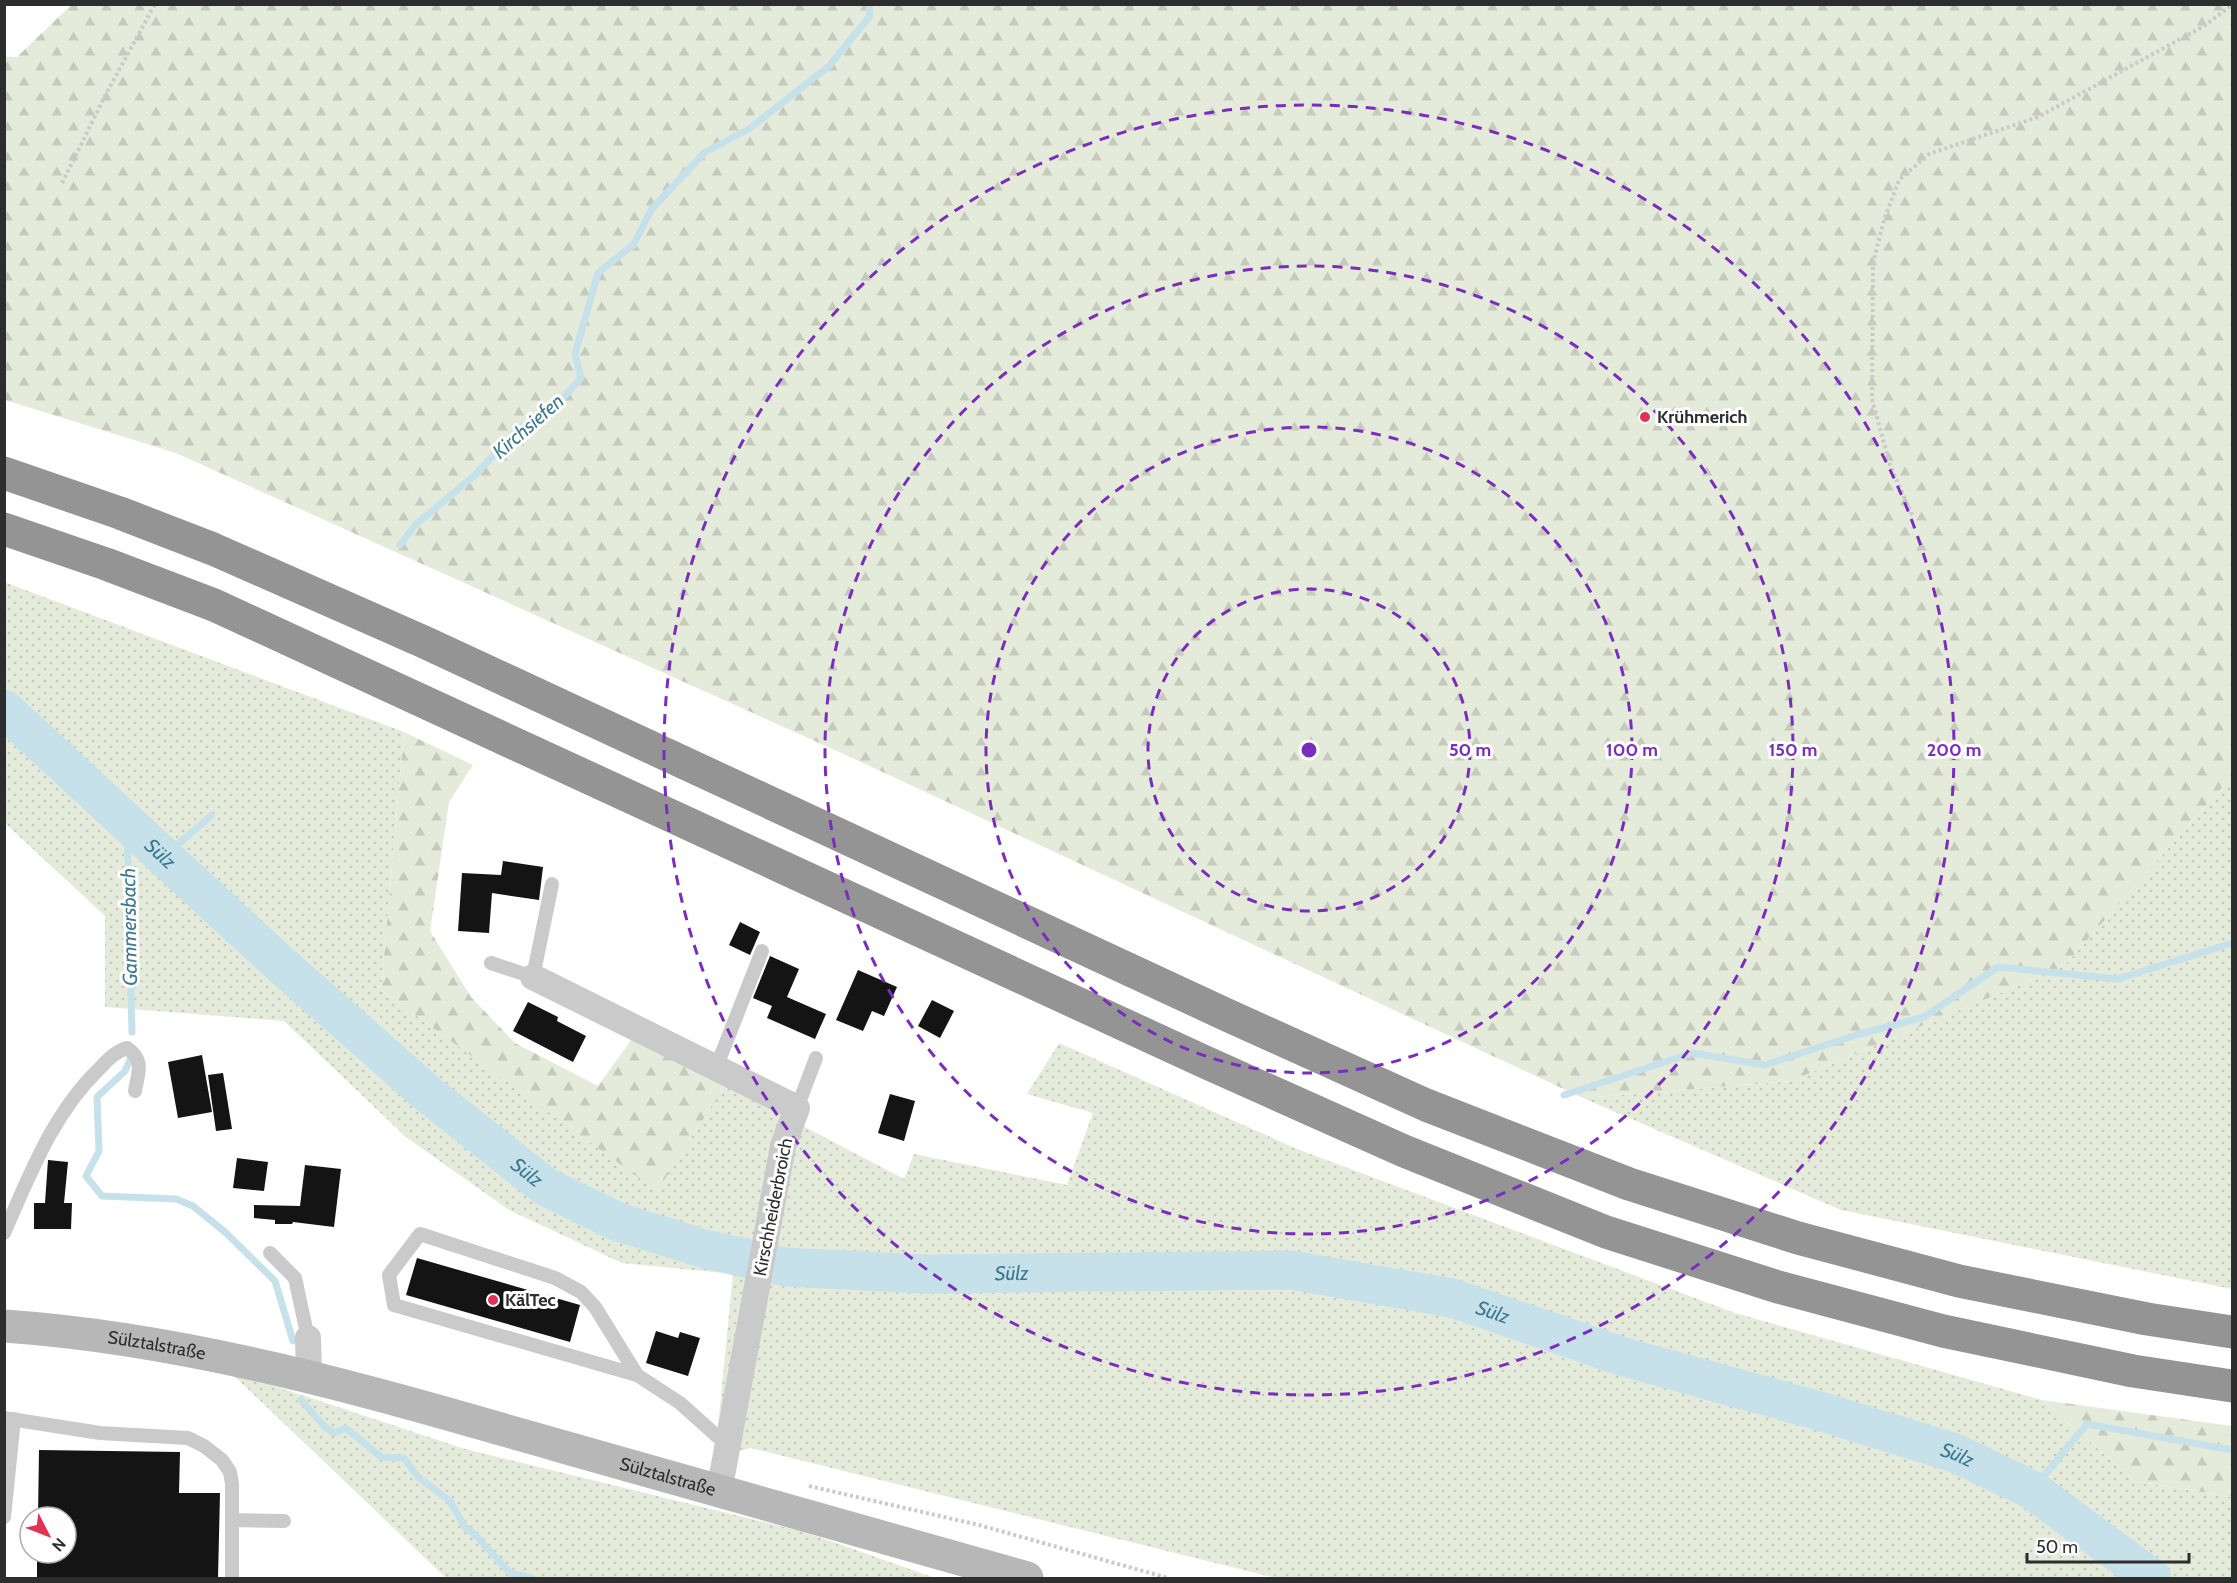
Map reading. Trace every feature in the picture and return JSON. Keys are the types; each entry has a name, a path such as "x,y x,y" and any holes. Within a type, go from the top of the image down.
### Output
{"highway":[{"path":"4,473 120,513 223,553 435,647 1426,1105 1629,1185 1798,1238 1959,1281 2147,1319 2232,1332"},
{"path":"4,529 106,564 214,605 1205,1062 1404,1151 1606,1232 1778,1287 1942,1331 2133,1371 2232,1386"}],"main road":[{"name":"Sülztalstraße","path":"4,1326 119,1337 222,1356 309,1376 448,1413 1027,1578"}],"street":[{"path":"533,977 797,1108"},
{"name":"Kirschheiderbroich","path":"719,1492 783,1146 797,1108"},
{"path":"308,1338 309,1376"}],"lane":[{"path":"491,963 533,977 552,884"},
{"path":"716,1068 762,951"},
{"path":"4,1233 54,1125 83,1085 118,1051 127,1048 137,1056 139,1061 135,1092"},
{"path":"797,1108 816,1058"},
{"path":"637,1375 595,1307 581,1292 555,1278 420,1234 388,1275 393,1305 637,1375 680,1403 728,1446"},
{"path":"270,1253 295,1278 308,1338"},
{"path":"4,1517 9,1418 100,1433 188,1437 213,1452 230,1472 232,1578"},
{"path":"232,1520 284,1521"}],"path":[{"path":"62,183 154,4"},
{"path":"1912,515 1890,465 1872,399 1873,262 1884,220 1899,180 1929,154 2038,117 2204,26 2232,5"}],"green space":[{"path":"71,5 2232,5 2232,776 2064,966 1791,1081 1583,1098 846,755 176,453 5,400 5,57 17,57"},
{"path":"4,582 404,732 381,990 657,1190 725,1085 904,1179 914,1154 1067,1185 1093,1113 1027,1094 1059,1043 1297,1149 1735,1313 2042,1400 2135,1481 2232,1497 2232,1578 1276,1578 751,1448 715,1457 733,1274 622,1263 509,1210 406,1137 284,1021 105,1007 105,916 5,823"},
{"path":"404,732 473,765 449,802 430,931 471,997 515,1043 598,1086 632,1039 725,1085 657,1191 381,990"},
{"path":"2232,776 2232,1289 1841,1210 1583,1098 1791,1081 2064,966"},
{"path":"229,1371 465,1449 805,1532 935,1578 446,1578"},
{"path":"2042,1400 2232,1426 2232,1497 2135,1481"}],"building":[{"path":"503,861 543,867 539,900 492,893 489,933 458,931 462,873 501,875"},
{"path":"740,922 760,932 750,955 729,945"},
{"path":"770,956 799,969 787,997 826,1014 815,1039 767,1018 772,1006 753,998"},
{"path":"858,970 897,987 884,1016 872,1011 863,1031 836,1020"},
{"path":"932,1000 954,1011 940,1038 918,1026"},
{"path":"528,1002 558,1017 557,1021 586,1036 573,1062 513,1031"},
{"path":"202,1055 212,1112 178,1118 168,1062"},
{"path":"223,1073 232,1129 216,1131 208,1075"},
{"path":"890,1094 915,1101 904,1141 878,1133"},
{"path":"237,1158 268,1162 264,1191 233,1188"},
{"path":"48,1160 68,1162 64,1203 72,1203 71,1229 34,1229 34,1203 45,1203"},
{"path":"305,1165 341,1169 334,1227 293,1222 292,1224 275,1224 275,1220 254,1218 254,1205 300,1206"},
{"name":"KälTec","path":"417,1258 580,1305 570,1342 406,1295"},
{"path":"656,1331 678,1338 680,1332 700,1338 688,1376 646,1363"},
{"path":"39,1450 180,1452 179,1493 220,1493 218,1578 37,1578 37,1565 78,1565 78,1505 38,1505"}],"waterway":[{"name":"Kirchsiefen","path":"400,545 415,525 474,476 519,428 548,414 581,378 575,354 598,273 634,244 651,210 705,152 749,129 829,66 870,16 869,4"},
{"name":"Sülz","path":"4,709 278,962 428,1094 546,1187 618,1222 705,1249 786,1267 923,1274 1291,1270 1452,1298 1624,1357 1816,1410 1955,1453 2032,1490 2152,1578"},
{"name":"Kirchsiefen","path":"164,856 211,816"},
{"name":"Gammersbach","path":"127,821 132,1032"},
{"path":"1564,1095 1692,1053 1765,1065 1856,1035 1924,1017 1998,967 2118,979 2232,943"},
{"name":"Gammersbach","path":"130,1060 125,1071 97,1097 99,1151 86,1176 102,1196 176,1199 193,1206 225,1232 275,1281 293,1341"},
{"name":"Gammersbach","path":"301,1400 325,1427 334,1433 346,1428 381,1457 404,1458 418,1477 450,1501 464,1526 510,1573 532,1578"},
{"path":"2032,1490 2087,1424 2232,1450"}],"place":[{"name":"Krühmerich","path":"1645,417"},
{"name":"KälTec","path":"493,1300"}]}
